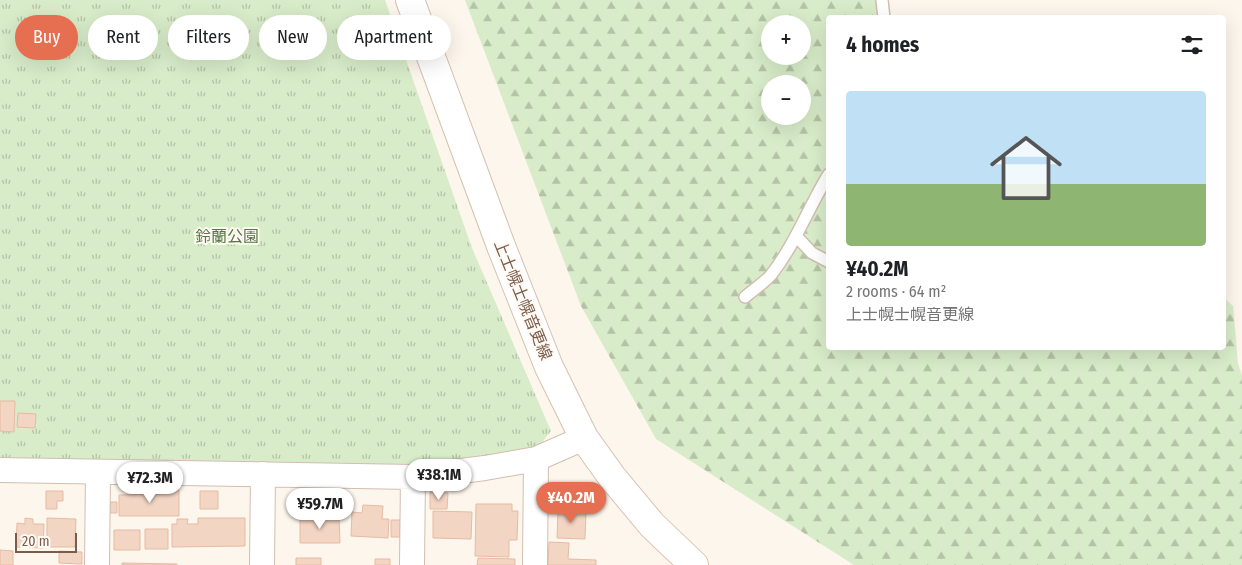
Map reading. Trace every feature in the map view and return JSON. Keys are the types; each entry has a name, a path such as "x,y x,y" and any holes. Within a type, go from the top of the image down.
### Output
{"main road":[{"name":"上士幌士幌音更線","path":"410,0 501,246 549,366 584,438 612,477 652,525 694,565"}],"street":[{"path":"0,470 413,477 485,468 536,459 584,438"},
{"path":"535,565 536,459"},
{"path":"97,565 98,472"},
{"path":"262,565 264,474"},
{"path":"412,565 413,477"}],"lane":[{"path":"882,0 884,15"},
{"path":"745,297 770,276 797,237 816,195 826,179"},
{"path":"797,237 812,252 826,260"}],"green space":[{"name":"鈴蘭公園","path":"0,0 385,0 390,15 337,15 337,60 406,60 472,248 551,431 539,446 426,469 0,459"},
{"path":"465,0 875,0 880,15 826,15 826,350 1226,350 1226,300 1233,306 1238,363 1242,376 1242,565 854,565 656,439 581,306"}],"building":[{"path":"0,401 15,401 14,432 0,431"},
{"path":"18,413 36,414 35,428 17,427"},
{"path":"161,490 179,490 179,516 119,516 119,495 161,494"},
{"path":"46,491 63,491 63,501 57,501 57,509 46,509"},
{"path":"200,491 218,491 218,509 200,509"},
{"path":"430,492 448,493 447,509 430,509"},
{"path":"110,502 117,502 117,513 110,513"},
{"path":"476,504 512,504 512,511 518,511 517,540 509,540 509,557 475,556"},
{"path":"363,505 383,506 382,519 389,519 388,538 351,536 352,512 362,513"},
{"path":"564,506 571,506 571,511 586,512 585,539 557,538 558,511 564,511"},
{"path":"433,511 472,512 471,539 433,538"},
{"path":"300,517 339,517 340,543 300,543"},
{"path":"25,518 33,519 33,524 44,524 43,548 16,547 17,523 25,524"},
{"path":"47,518 76,519 75,547 47,547"},
{"path":"198,518 245,518 245,546 172,547 172,524 177,524 177,519 188,519 187,524 198,524"},
{"path":"391,520 400,520 400,537 391,537"},
{"path":"145,529 168,529 168,549 145,549"},
{"path":"114,530 140,530 140,550 114,550"},
{"path":"549,542 569,543 568,559 596,560 596,565 548,565"},
{"path":"0,550 13,551 13,565 0,565"},
{"path":"59,551 82,552 82,564 59,563"},
{"path":"296,558 321,558 321,565 296,565"},
{"path":"478,558 515,559 515,565 477,565"},
{"path":"375,559 390,559 390,565 375,565"},
{"path":"122,563 177,564 177,565 122,565"}]}
